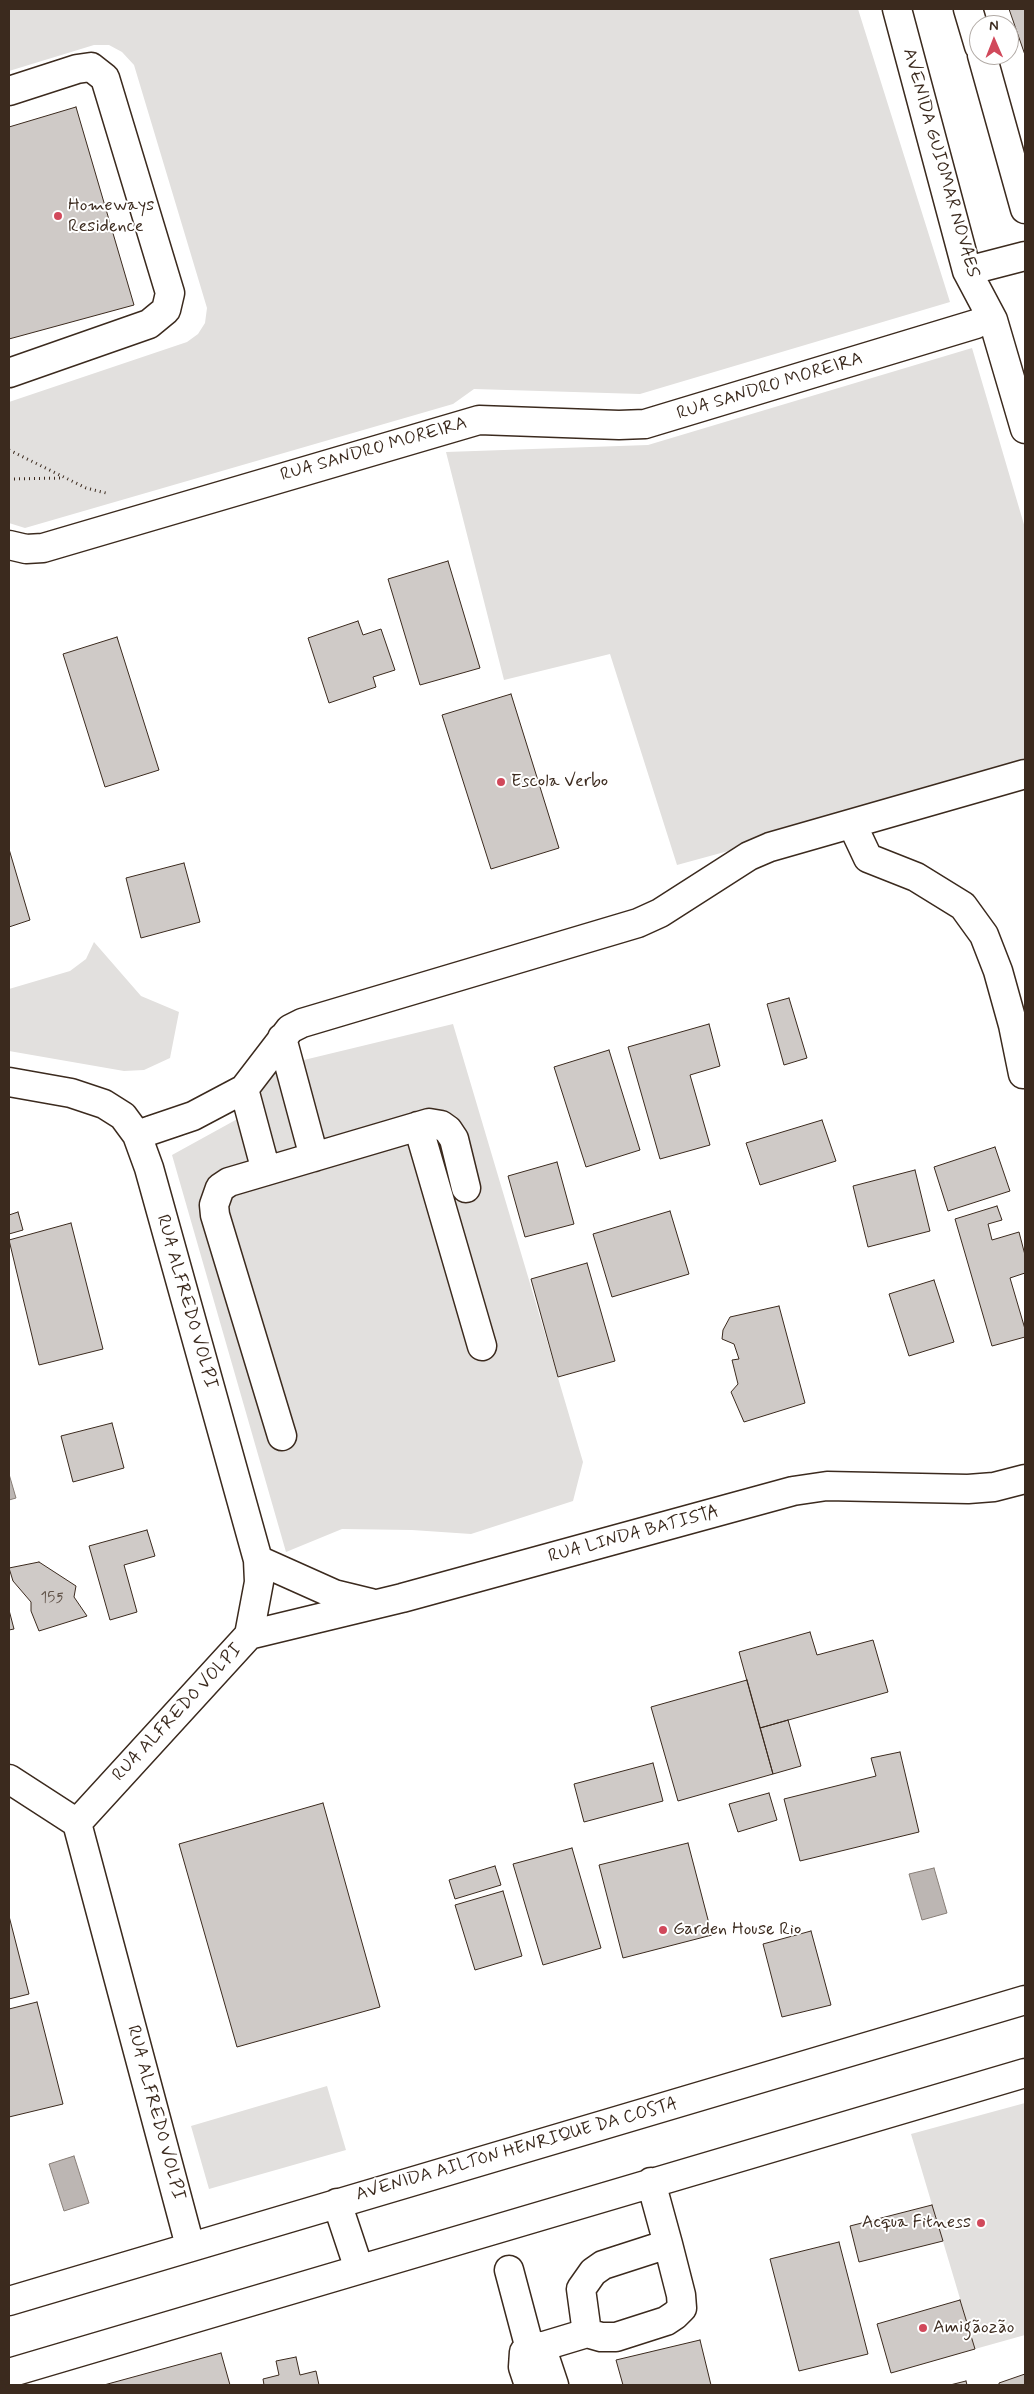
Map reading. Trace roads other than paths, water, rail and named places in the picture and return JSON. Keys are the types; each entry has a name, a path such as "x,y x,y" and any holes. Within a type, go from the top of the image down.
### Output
{"street":[{"name":"AVENIDA GUIOMAR NOVAES","path":"897,9 967,271 993,320 1025,429"},
{"path":"985,65 1025,209"},
{"path":"9,91 78,69 91,67 105,78 170,293 166,310 149,324 9,373"},
{"path":"967,271 1025,256"},
{"name":"RUA SANDRO MOREIRA","path":"9,546 26,549 60,543 455,425 479,420 619,425 645,424 976,324"},
{"path":"137,1135 193,1116 217,1105 244,1089 264,1065 282,1038 290,1029 302,1023 638,924 660,913 750,856 770,847 1025,774"},
{"path":"852,824 868,858 916,878 963,906 984,935 998,971 1013,1025 1023,1074"},
{"path":"282,1038 314,1157"},
{"name":"RUA ALFREDO VOLPI","path":"9,1082 70,1093 104,1104 123,1116 137,1135 154,1187 258,1560 259,1582 249,1635 77,1823 190,2246"},
{"path":"244,1089 266,1171"},
{"path":"282,1436 214,1205 220,1188 229,1182 418,1126 435,1124 448,1130 454,1139 466,1188"},
{"path":"418,1126 482,1346"},
{"name":"RUA LINDA BATISTA","path":"249,1635 378,1604 793,1491 827,1486 968,1489 994,1487 1025,1479"},
{"path":"258,1560 334,1594 378,1604"},
{"path":"9,1779 77,1823"},
{"name":"AVENIDA AILTON HENRIQUE DA COSTA","path":"9,2301 1025,2000"},
{"path":"9,2373 1025,2073"},
{"path":"529,2385 522,2358 524,2352 587,2333 600,2337 616,2337 666,2321 682,2308 681,2295 651,2182"},
{"path":"337,2203 359,2269"},
{"path":"587,2333 581,2289 593,2272 603,2265 668,2244"},
{"path":"509,2270 536,2347 554,2385"}],"place":[{"name":"Homeways Residence","path":"58,216"},
{"name":"Escola Verbo","path":"501,782"},
{"name":"Garden House Rio","path":"663,1930"},
{"name":"Acqua Fitness","path":"981,2223"},
{"name":"Amigãozão","path":"923,2328"}]}
